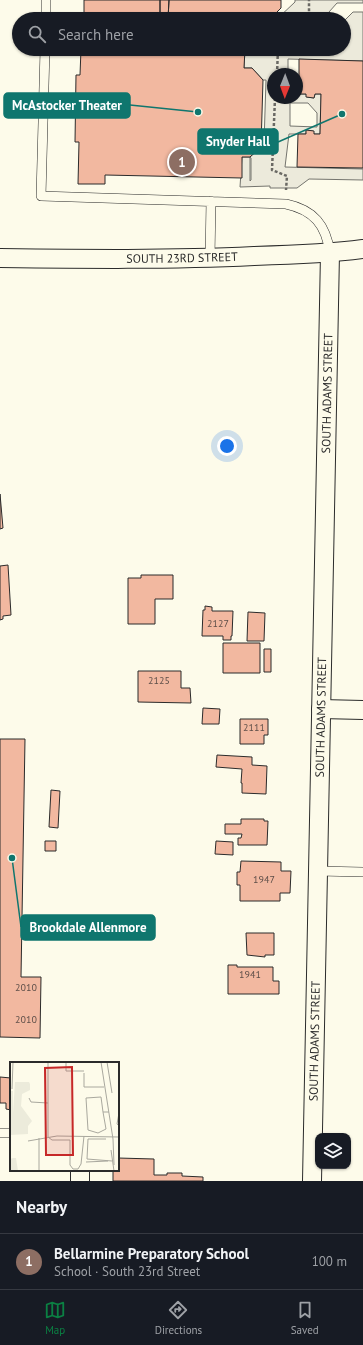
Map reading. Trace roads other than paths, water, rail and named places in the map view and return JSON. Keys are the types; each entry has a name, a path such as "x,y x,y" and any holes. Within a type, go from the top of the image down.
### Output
{"street":[{"name":"SOUTH 23RD STREET","path":"0,258 210,258 330,253 363,249"},
{"name":"SOUTH ADAMS STREET","path":"312,1181 330,253"},
{"path":"321,709 363,710"}],"lane":[{"path":"46,0 46,12"},
{"path":"45,56 41,196 286,204 308,212 317,220 326,233 330,253"},
{"path":"210,258 211,202"},
{"path":"318,871 363,872"}],"place":[{"name":"McAstocker Theater","path":"198,112"},
{"name":"Snyder Hall","path":"342,114"},
{"name":"Bellarmine Preparatory School","path":"182,162"},
{"name":"Brookdale Allenmore","path":"12,858"}]}
